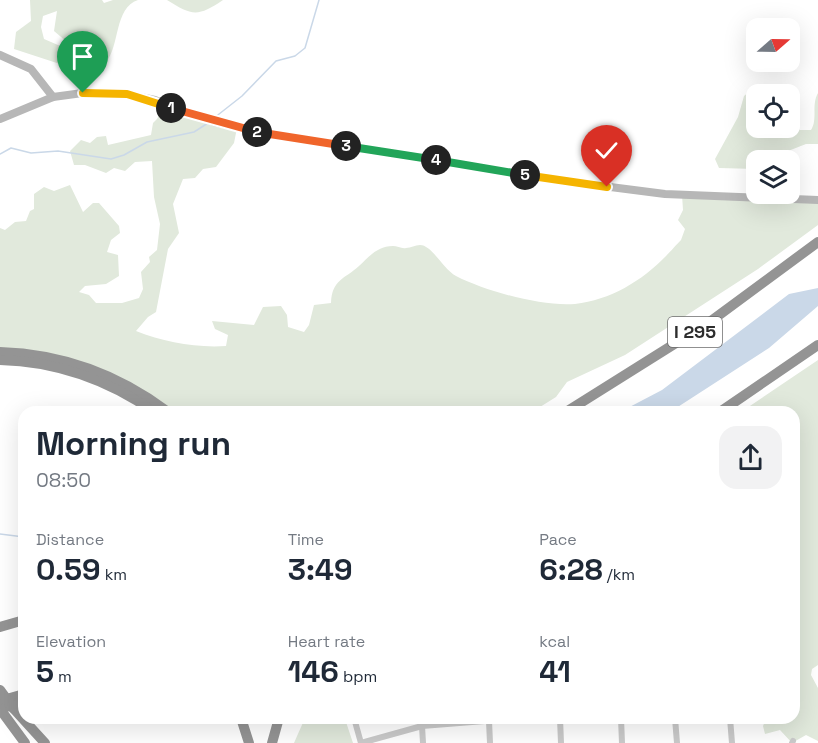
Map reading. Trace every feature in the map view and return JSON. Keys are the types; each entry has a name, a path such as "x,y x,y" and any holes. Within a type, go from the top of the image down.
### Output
{"highway":[{"name":"I 295","path":"576,406 702,328 818,242"},
{"path":"729,406 818,345"},
{"path":"0,351 51,357 94,370 134,389 159,406"},
{"path":"0,360 36,363 78,373 120,391 144,406"},
{"path":"0,628 18,624"},
{"path":"0,690 18,715"},
{"path":"0,705 18,696"},
{"path":"0,705 18,702"},
{"path":"0,705 25,743"},
{"path":"13,708 18,713"},
{"path":"24,724 38,743"},
{"path":"28,724 45,743"},
{"path":"243,724 249,743"},
{"path":"272,743 277,724"}],"main road":[{"path":"0,55 31,69 53,97"},
{"path":"0,119 53,97 96,92 136,96 214,122 266,134 548,179 665,194 818,200"}],"street":[{"path":"356,724 361,743 422,726 449,724"},
{"path":"489,724 490,743"},
{"path":"560,724 561,743"},
{"path":"621,724 622,743"},
{"path":"675,724 677,743"},
{"path":"730,724 732,743"},
{"path":"422,726 423,743"}],"shaded area":[{"path":"30,0 102,0 104,3 113,0 138,0 130,4 125,11 110,55 104,65 95,71 69,67 14,49 16,32 31,21","holes":["57,11 54,31 67,42 65,48 44,39 41,27 43,16"]},
{"path":"167,0 223,0 201,12 189,12"},
{"path":"818,93 818,144 806,144 791,150 746,150 746,169 719,168 715,159 738,117 746,94 746,138 800,138 800,130 811,130 813,126"},
{"path":"164,105 237,128 234,143 216,167 203,169 195,178 183,179 173,204 179,233 168,249 156,312 148,317 136,331 180,343 226,346 228,335 215,329 212,321 254,325 263,307 281,306 287,315 288,327 304,332 309,325 314,305 331,303 334,289 340,280 374,253 387,246 410,248 418,245 424,246 451,273 468,282 498,292 547,303 575,304 601,298 625,288 666,256 681,240 685,229 678,220 683,210 682,195 746,197 746,204 800,204 800,199 818,200 818,225 758,269 625,355 567,382 556,397 542,406 157,406 151,402 0,352 0,228 5,230 15,222 26,221 30,211 34,209 34,194 44,187 54,191 70,185 83,212 93,203 99,203 119,226 120,233 111,240 107,252 118,255 119,276 106,284 85,286 79,292 89,295 96,303 122,303 139,298 143,289 141,272 150,262 149,257 157,250 160,224 154,197 152,161 135,162 125,171 114,168 106,173 85,165 74,165 70,151 81,140 90,143 97,137 106,136 108,145 151,135 153,123"},
{"path":"818,360 818,665 812,669 811,675 818,688 818,741 806,735 792,743 780,730 765,734 763,726 764,724 800,724 800,406 750,406"},
{"path":"302,724 347,724 353,743 294,743"}],"water":[{"path":"818,288 818,306 769,348 679,406 631,406 662,390 789,294"}],"waterway":[{"path":"214,118 242,96 276,61 295,56 305,48 319,0"},
{"path":"0,154 11,148 31,153 58,151 111,159 124,155 147,142 194,132 208,123"},
{"path":"0,534 18,536"}],"route":[{"path":"83,93 108,92 155,100 171,108 214,122 266,134 607,187"}]}
